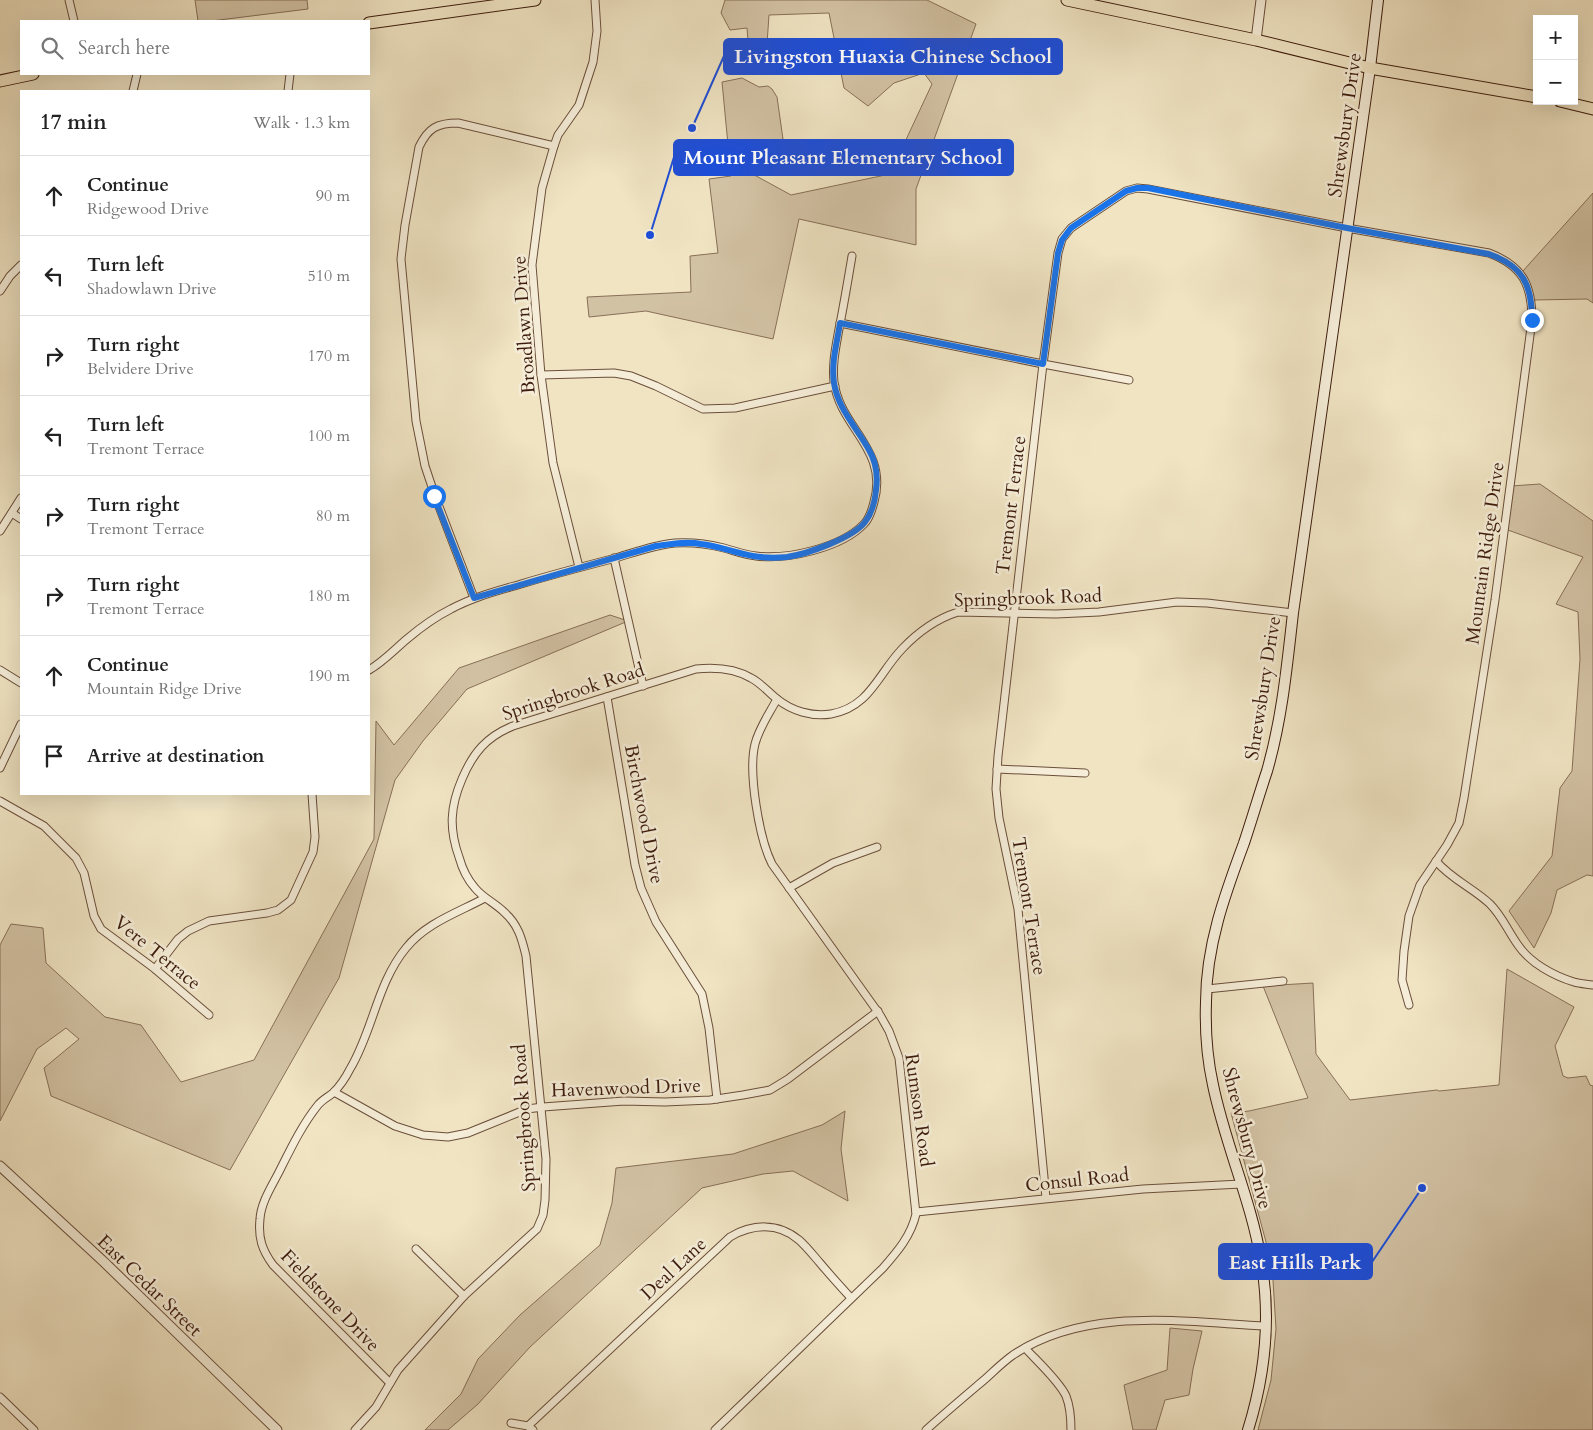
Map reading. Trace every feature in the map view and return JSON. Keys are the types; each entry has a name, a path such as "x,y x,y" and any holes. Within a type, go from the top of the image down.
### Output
{"main road":[{"path":"370,23 535,0"},
{"path":"1067,0 1256,40 1370,68 1533,96"},
{"name":"Shrewsbury Drive","path":"1248,1430 1263,1359 1266,1326 1265,1288 1261,1258 1252,1222 1213,1086 1207,1044 1207,989 1212,943 1221,909 1255,809 1276,735 1284,690 1378,0"},
{"path":"0,81 28,75"},
{"path":"1576,105 1593,109"}],"street":[{"path":"69,0 74,20"},
{"name":"Broadlawn Drive","path":"579,567 554,462 541,376 532,265 542,188 554,146 558,135 579,105 593,62 597,31 594,0"},
{"path":"1256,40 1260,0"},
{"path":"132,90 137,75"},
{"path":"288,90 290,75"},
{"path":"474,598 434,496 425,466 416,421 401,259 405,225 419,147 424,136 433,128 446,123 458,123 554,146"},
{"name":"Tremont Terrace","path":"1046,1198 1019,917 999,818 996,789 1043,364 1058,253 1062,240 1071,228 1126,191 1137,188 1148,188 1347,228"},
{"name":"Mountain Ridge Drive","path":"1347,228 1503,258 1513,265 1527,284 1532,301 1532,320 1495,600 1464,798 1459,822 1447,846 1420,885 1409,916 1402,980 1409,1005"},
{"path":"370,669 379,664 409,637 450,609 474,598 579,567 656,546 676,543 699,543 753,556 770,558 789,556 823,547 851,534 864,524 875,500 877,482 875,464 869,450 839,401 833,365 852,256"},
{"path":"0,291 10,276 20,266"},
{"path":"840,323 1129,380"},
{"path":"541,376 614,373 631,376 703,409 735,408 835,386"},
{"path":"0,531 20,500"},
{"path":"12,512 20,518"},
{"path":"614,558 643,686"},
{"name":"Springbrook Road","path":"355,1430 376,1406 398,1370 464,1296 537,1229 545,1200 546,1159 526,956 522,939 505,912 485,898 474,887 463,870 455,846 452,829 457,791 468,765 488,739 500,731 513,726 696,669 720,668 736,671 752,678 789,707 809,714 830,714 856,704 867,695 901,650 932,623 958,612 1014,614 1098,612 1177,602 1207,603 1293,613"},
{"path":"0,670 20,682"},
{"name":"Birchwood Drive","path":"607,697 635,865 641,888 656,922 702,994 709,1028 717,1099"},
{"name":"Rumson Road","path":"715,1430 883,1268 900,1248 914,1221 916,1212 899,1058 890,1032 878,1012 772,864 762,839 754,789 754,746 759,730 777,699"},
{"path":"0,768 20,726"},
{"path":"997,769 1085,773"},
{"path":"154,968 188,930 209,921 278,910 290,900 313,852 315,837 312,795"},
{"name":"Vere Terrace","path":"0,801 44,826 76,858 84,873 94,916 101,929 154,968 209,1015"},
{"path":"789,888 832,863 877,847"},
{"path":"1436,861 1444,870 1478,893 1492,906 1527,957 1558,976 1576,983 1593,985"},
{"name":"Fieldstone Drive","path":"390,1383 264,1253 260,1236 260,1218 266,1198 304,1123 320,1102 334,1092 350,1069 364,1042 388,978 404,950 418,934 433,924 485,898"},
{"path":"1207,989 1283,981"},
{"name":"Havenwood Drive","path":"334,1092 395,1126 423,1135 448,1137 468,1134 527,1109 541,1107 601,1102 665,1102 717,1099 770,1090 788,1079 878,1012"},
{"name":"East Cedar Street","path":"0,1166 104,1262 277,1430"},
{"name":"Consul Road","path":"916,1212 1143,1189 1241,1184"},
{"name":"Deal Lane","path":"531,1428 730,1237 741,1230 753,1227 767,1227 782,1230 797,1238 851,1298"},
{"path":"416,1249 464,1296"},
{"path":"926,1430 1012,1356 1039,1340 1067,1330 1096,1324 1126,1321 1266,1326"},
{"path":"1025,1348 1062,1389 1070,1415 1071,1430"},
{"path":"0,1398 34,1430"},
{"path":"510,1422 531,1428"}],"shaded area":[{"path":"195,0 307,0 308,9 219,20 198,20"},
{"path":"725,0 927,0 976,24 916,189 916,245 799,219 773,339 646,311 589,317 587,297 691,292 690,256 718,253 709,179 731,176 722,82 742,78 759,87 768,86 777,97 783,139 739,151 747,171 791,195 890,174 932,84 924,73 894,83 868,106 844,88 829,13 769,15 767,44 749,54 747,28 730,30 721,13"},
{"path":"1593,193 1593,303 1587,299 1534,300 1522,272"},
{"path":"1540,484 1593,521 1593,876 1587,875 1557,890 1551,913 1534,948 1509,911 1552,856 1560,788 1572,771 1580,659 1578,612 1556,604 1583,557 1505,529 1511,486"},
{"path":"610,615 628,621 467,689 423,741 395,780 339,978 230,1170 51,1096 44,1068 79,1039 66,1028 37,1049 0,1121 0,945 11,924 43,928 46,963 105,1017 141,1025 181,1082 254,1060 374,839 376,721 394,745 459,668"},
{"path":"1507,969 1574,1007 1555,1046 1563,1076 1568,1078 1586,1076 1590,1085 1593,1086 1593,1430 1258,1430 1271,1380 1276,1329 1272,1264 1231,1113 1308,1098 1263,986 1313,983 1316,1054 1350,1100 1499,1085"},
{"path":"845,1111 841,1149 848,1201 793,1171 763,1174 702,1188 530,1347 478,1404 448,1430 425,1430 461,1394 478,1359 520,1315 600,1245 612,1203 616,1168 733,1154 822,1125"},
{"path":"1170,1328 1202,1331 1189,1395 1165,1400 1156,1430 1133,1430 1124,1385 1167,1370"}],"place":[{"name":"Livingston Huaxia Chinese School","path":"692,128"},
{"name":"Mount Pleasant Elementary School","path":"650,235"},
{"name":"East Hills Park","path":"1422,1188"}],"route":[{"path":"434,496 474,598 656,546 676,543 699,543 753,556 770,558 789,556 823,547 851,534 864,524 875,500 877,482 875,464 869,450 839,401 834,383 833,365 840,323 1043,364 1058,253 1062,240 1071,228 1126,191 1137,188 1148,188 1503,258 1513,265 1527,284 1532,301 1532,320"}]}
